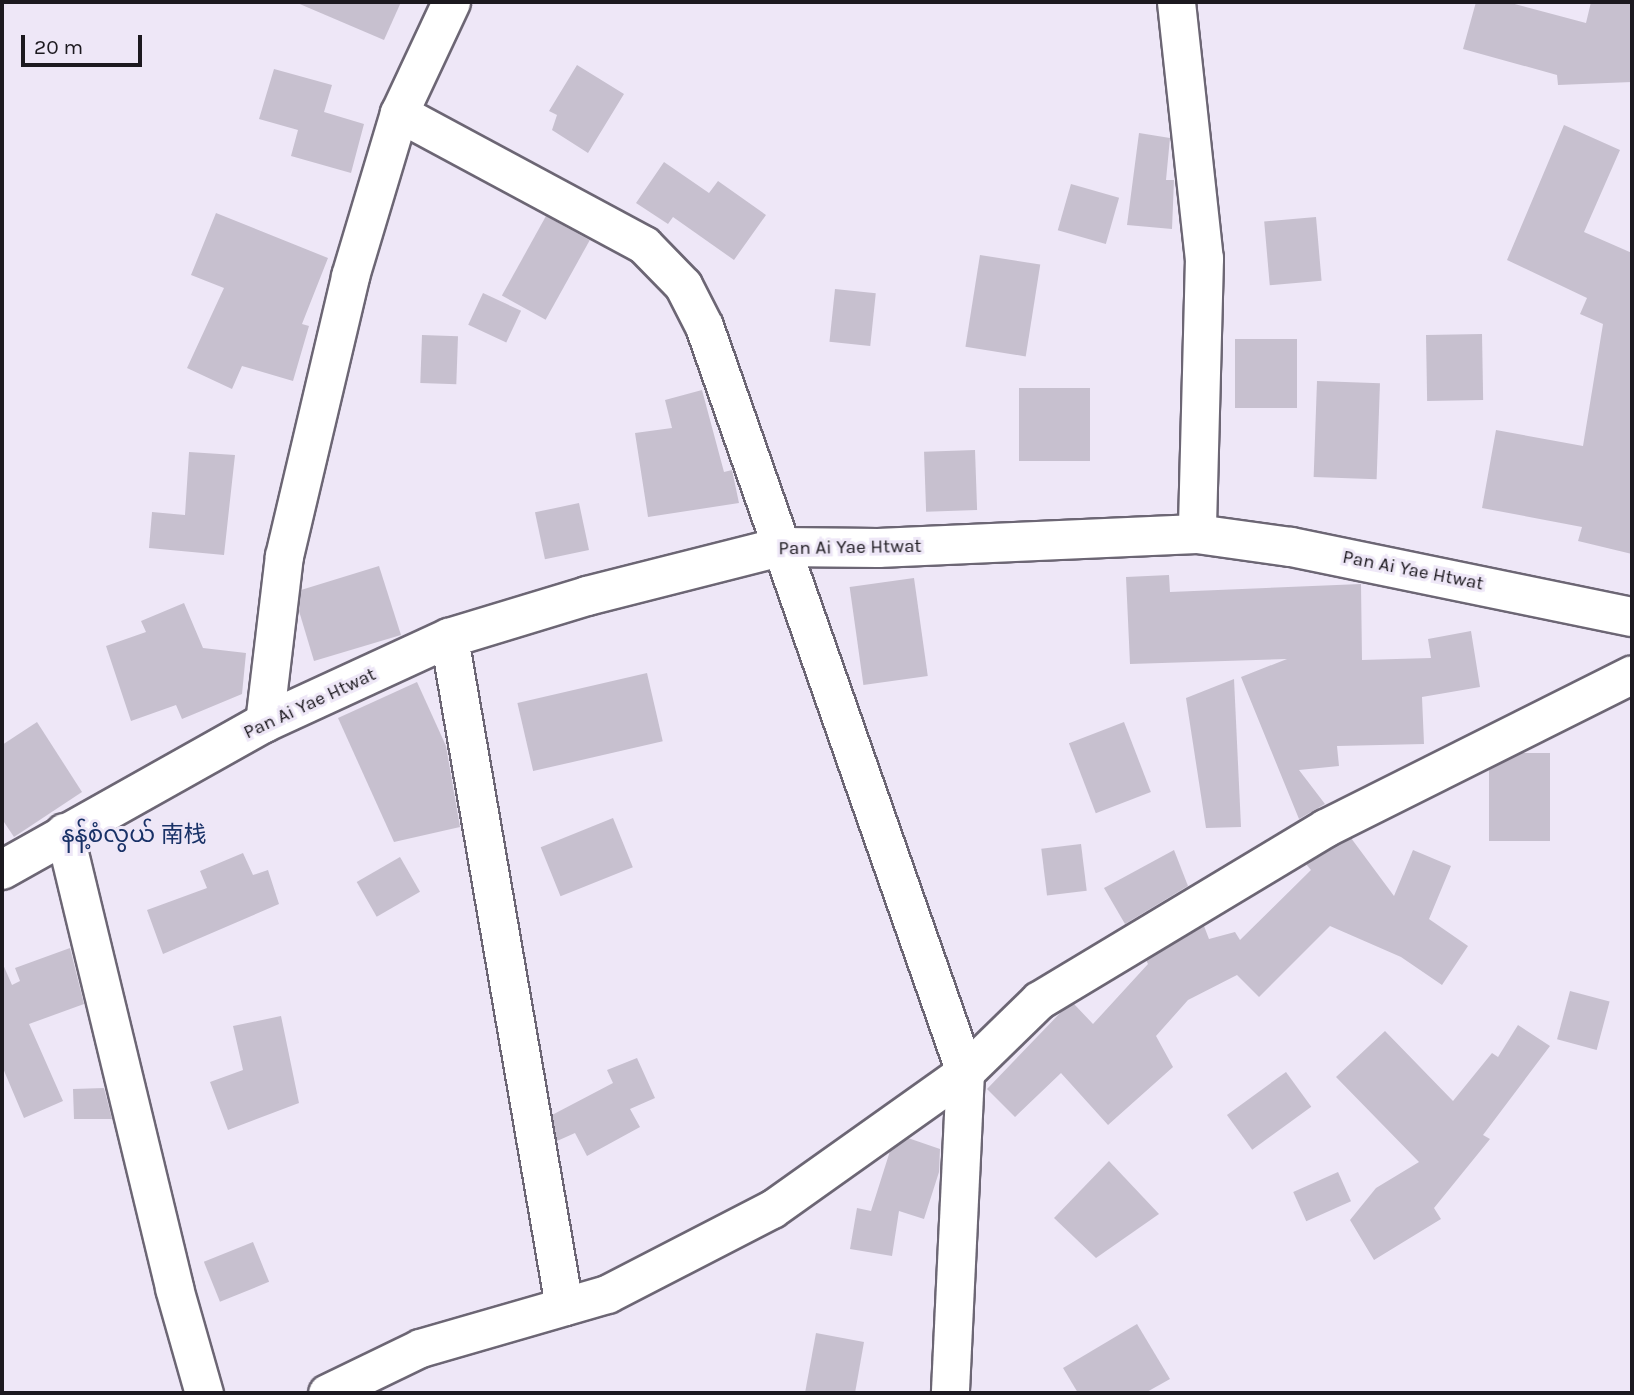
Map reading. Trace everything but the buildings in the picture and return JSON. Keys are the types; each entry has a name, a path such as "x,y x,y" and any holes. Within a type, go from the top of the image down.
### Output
{"street":[{"path":"264,723 284,556 350,276 399,113 451,2"},
{"path":"1177,2 1204,258 1197,534"},
{"path":"399,113 644,245 683,285 704,326 965,1072 950,1393"},
{"name":"Pan Ai Yae Htwat","path":"2,870 64,831 264,723 449,638 587,596 781,547 878,548 1197,534 1291,547 1632,617"},
{"path":"449,638 564,1306"},
{"path":"327,1393 420,1348 607,1294 772,1209 965,1072 1040,1000 1325,828 1632,674"},
{"path":"64,831 174,1288 204,1393"}],"district":[{"name":"နန့်စံလွယ် 南栈","path":"134,835"}]}
